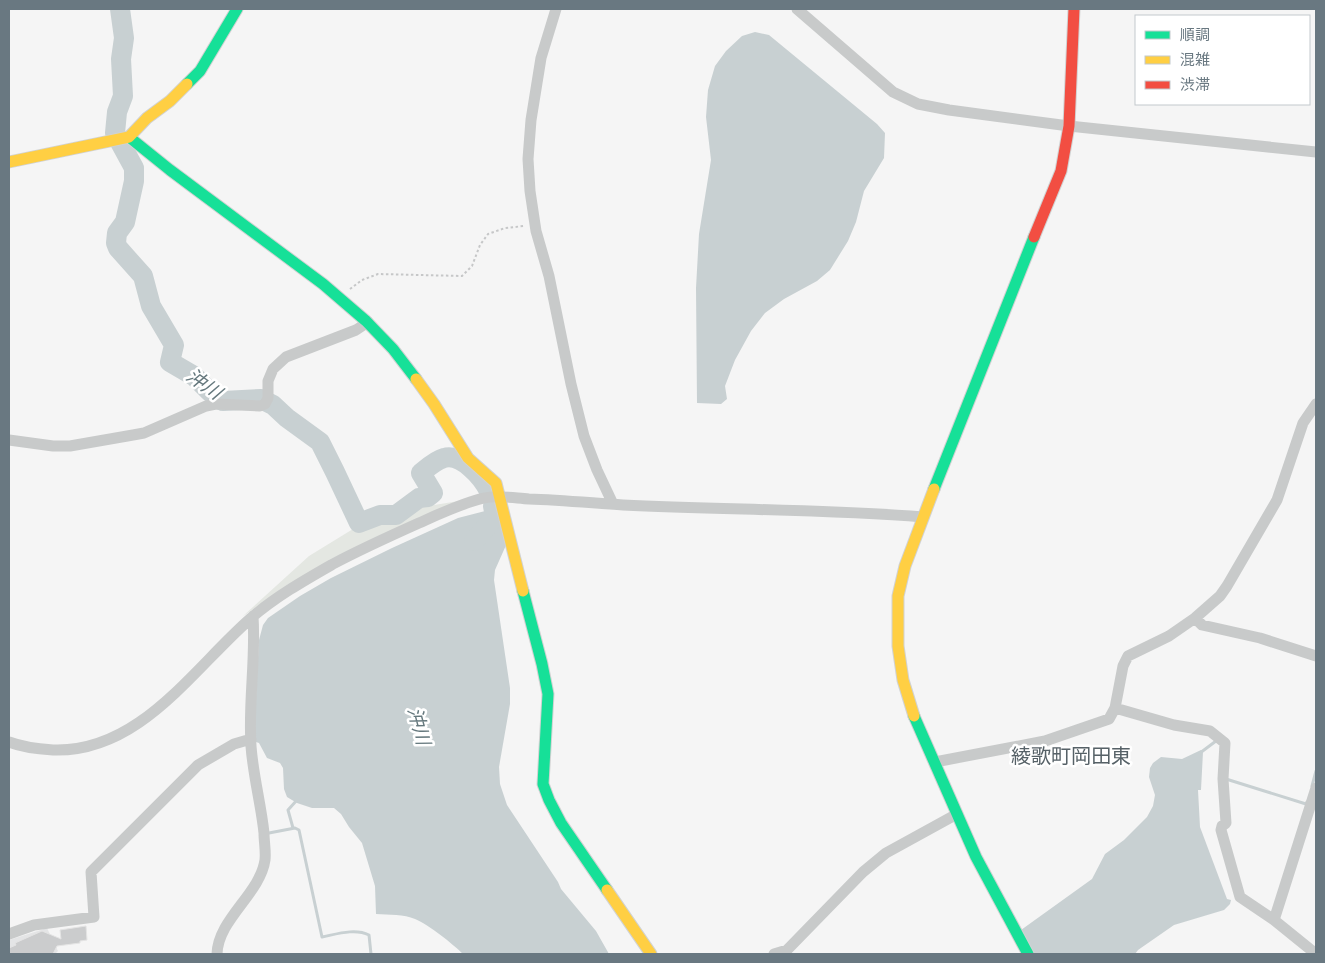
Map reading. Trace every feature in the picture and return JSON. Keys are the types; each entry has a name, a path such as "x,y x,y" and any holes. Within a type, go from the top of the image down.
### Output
{"street":[{"path":"9,162 127,137 147,118 170,101 200,71 237,9"},
{"path":"556,9 541,58 531,120 528,159 530,191 584,436 613,504"},
{"path":"797,9 893,92 918,104 1069,126 1316,152"},
{"path":"1028,954 976,857 912,710 903,680 898,646 898,596 923,517 1061,171 1069,126 1074,9"},
{"path":"127,137 339,297 368,322 393,349 434,404 468,458 496,483 548,694 543,768 544,784 549,800 561,822 651,954"},
{"path":"9,440 53,446 70,446 144,433 206,406 216,404 260,406 267,401 268,382 273,369 286,357 356,330 368,322"},
{"path":"935,762 1045,740 1109,719 1115,708 1123,666 1128,656 1169,636 1195,618 1220,596 1227,586 1277,500 1303,423 1316,404"},
{"path":"9,742 42,750 66,750 88,746 113,738 143,720 175,692 253,616 294,587 334,564 388,537 442,513 478,500 500,497 613,504 842,512 923,517"},
{"path":"217,954 224,931 263,870 265,861 263,826 251,739 255,652 253,616"},
{"path":"1195,618 1202,625 1260,638 1316,656"},
{"path":"1115,708 1174,725 1210,731 1225,743 1223,778 1226,822 1221,830 1240,897 1274,920 1316,954"},
{"path":"9,934 34,925 94,917 91,872 198,765 234,744 251,739"},
{"path":"1274,920 1316,788"},
{"path":"774,954 787,950 863,872 886,853 957,814"}],"path":[{"path":"339,297 362,280 378,274 462,276 472,266 480,245 488,234 505,228 536,224"}],"shaded area":[{"path":"465,500 287,585 242,617 309,556 353,529 381,517 397,517 413,506 428,506"},
{"path":"47,928 58,951 55,954 9,954 9,940"}],"water":[{"path":"755,32 769,35 877,124 885,133 884,158 864,191 856,222 848,241 830,270 817,281 784,299 765,313 751,331 735,360 725,386 727,399 721,404 697,403 696,288 699,234 711,160 706,117 708,90 715,66 726,51 742,36"},
{"path":"489,510 494,524 503,522 507,543 495,570 494,580 510,688 510,704 499,767 500,784 507,805 561,889 596,931 609,954 463,954 440,935 411,917 376,914 375,886 362,843 341,814 334,808 312,808 287,797 284,789 283,768 280,763 267,758 259,743 256,742 254,733 259,640 263,625 268,618 331,578 392,548 458,518"},
{"path":"1201,750 1203,752 1201,790 1198,790 1200,827 1227,899 1231,900 1230,904 1224,910 1174,925 1135,954 1034,954 1021,930 1092,879 1105,854 1124,840 1147,817 1153,806 1155,795 1149,777 1150,768 1153,763 1161,757 1182,759"}],"building":[{"path":"86,926 87,940 80,941 80,943 57,946 53,954 9,954 9,948 16,945 15,943 42,931 61,939 60,930"}],"waterway":[{"name":"沖川","path":"120,9 124,38 121,59 123,96 117,112 115,133 134,168 134,181 125,222 117,233 116,243 118,248 143,276 151,306 174,345 170,362 194,376 209,391 223,401 261,399 273,405 287,418 320,442 359,523 380,515 396,515 419,498 428,497 433,493 421,473 435,462 444,458 451,457 457,459 470,467 489,491"},
{"name":"沖川","path":"474,541 495,517 493,506"},
{"path":"1200,753 1216,741"},
{"path":"1312,786 1316,771"},
{"path":"1226,779 1306,804 1307,802"},
{"path":"293,828 288,810 297,800"},
{"path":"269,833 295,828 299,830 322,937 346,932 364,933 369,935 371,954"}],"traffic: fast":[{"path":"187,84 200,71 237,9"},
{"path":"129,137 170,170 323,284 366,321 393,349 416,379"},
{"path":"934,489 1034,237"},
{"path":"523,591 548,694 543,784 561,823 607,890"},
{"path":"914,716 976,857 1028,954"}],"traffic: slow":[{"path":"9,162 129,137 147,118 170,101 187,84"},
{"path":"416,379 468,458 496,483 523,591"},
{"path":"914,716 903,680 898,646 898,596 905,566 934,489"},
{"path":"607,890 651,954"}],"traffic: jam":[{"path":"1034,237 1061,171 1069,126 1074,9"}],"district":[{"name":"綾歌町岡田東","path":"1071,756"}]}
